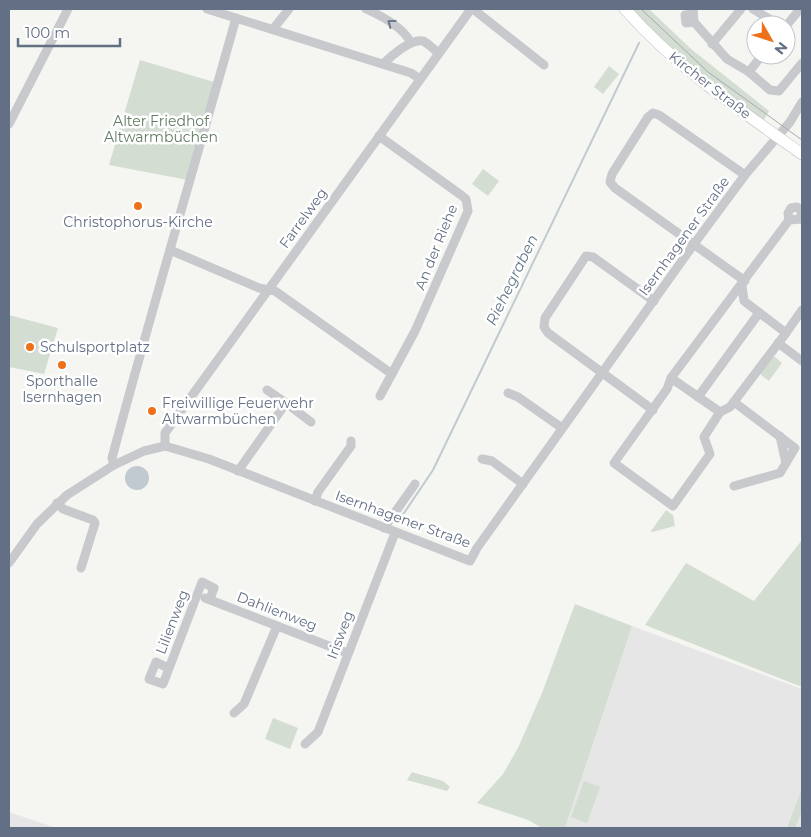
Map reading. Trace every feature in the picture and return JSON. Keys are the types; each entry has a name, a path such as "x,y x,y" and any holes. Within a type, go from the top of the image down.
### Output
{"main road":[{"name":"Kircher Straße","path":"626,9 649,36 675,60 802,154"}],"street":[{"path":"9,124 68,9"},
{"path":"207,9 383,64 420,79"},
{"path":"273,29 289,9"},
{"path":"366,9 381,16 405,33 411,43"},
{"path":"472,9 544,64"},
{"name":"Farrelweg","path":"165,446 165,433 472,9"},
{"path":"712,44 741,9"},
{"path":"693,15 712,44 727,58 749,72 770,90 779,91 802,63"},
{"path":"114,464 112,458 236,18"},
{"path":"383,64 391,55 411,43 423,41 439,53"},
{"path":"749,72 754,65"},
{"name":"Isernhagener Straße","path":"165,446 238,471 470,561 562,428 694,244 745,175 790,122 802,102"},
{"path":"745,175 658,115 653,114 648,117 612,174 610,182 615,188 694,244 743,283 744,302 786,333"},
{"name":"An der Riehe","path":"380,136 461,195 468,204 468,211 416,329 380,396"},
{"path":"802,218 789,220 671,378 667,390 614,462 673,506 710,454 704,437 720,412 734,402 802,310"},
{"path":"170,250 259,288 275,290 392,374"},
{"path":"653,410 548,334 544,327 545,318 586,256 593,257 654,301"},
{"path":"698,398 759,312"},
{"path":"778,343 802,361"},
{"path":"671,378 720,412"},
{"path":"268,390 311,422"},
{"path":"508,394 518,397 562,428"},
{"path":"734,402 795,448 780,473 734,486"},
{"path":"238,471 286,403"},
{"path":"315,501 318,492 351,446 351,441"},
{"path":"9,563 37,524 56,503 114,464 144,451 165,446"},
{"path":"482,459 492,461 523,484"},
{"path":"384,528 415,484"},
{"path":"56,503 63,509 93,520 95,523 81,568"},
{"name":"Irisweg","path":"306,744 318,732 395,533"},
{"name":"Lilienweg","path":"168,668 202,582 214,588 210,600"},
{"name":"Dahlienweg","path":"197,594 347,653"},
{"path":"234,713 244,704 277,626"}],"shaded area":[{"path":"137,466 146,469 149,478 146,487 137,490 128,487 125,478 128,469"},
{"path":"632,626 802,689 802,828 565,828"},
{"path":"9,812 56,828 9,828"}],"green space":[{"path":"629,9 649,9 690,48 769,111 764,120 681,59"},
{"name":"Alter Friedhof Altwarmbüchen","path":"140,60 214,82 188,180 109,165"},
{"path":"609,66 619,74 603,94 594,87"},
{"path":"483,169 499,181 488,196 472,184"},
{"name":"Schulsportplatz","path":"9,315 58,328 44,374 9,367"},
{"path":"775,357 782,363 769,381 761,375 762,367 768,359"},
{"path":"666,510 673,515 675,526 652,532 651,531"},
{"path":"802,540 802,687 645,625 686,563 754,601"},
{"path":"575,604 632,626 565,828 542,828 528,820 477,803 503,774 518,748 542,693"},
{"path":"273,718 298,728 290,749 265,739"},
{"path":"412,772 443,781 450,787 447,791 407,780"},
{"path":"584,781 600,787 587,823 571,817"},
{"path":"802,789 802,811 795,828 787,828"}],"waterway":[{"name":"Riehegraben","path":"398,522 433,470 639,43"}],"tram line":[{"path":"641,9 708,72 802,140"}],"place":[{"name":"Christophorus-Kirche","path":"138,206"},
{"name":"Schulsportplatz","path":"30,347"},
{"name":"Sporthalle Isernhagen","path":"62,365"},
{"name":"Freiwillige Feuerwehr Altwarmbüchen","path":"152,411"}]}
